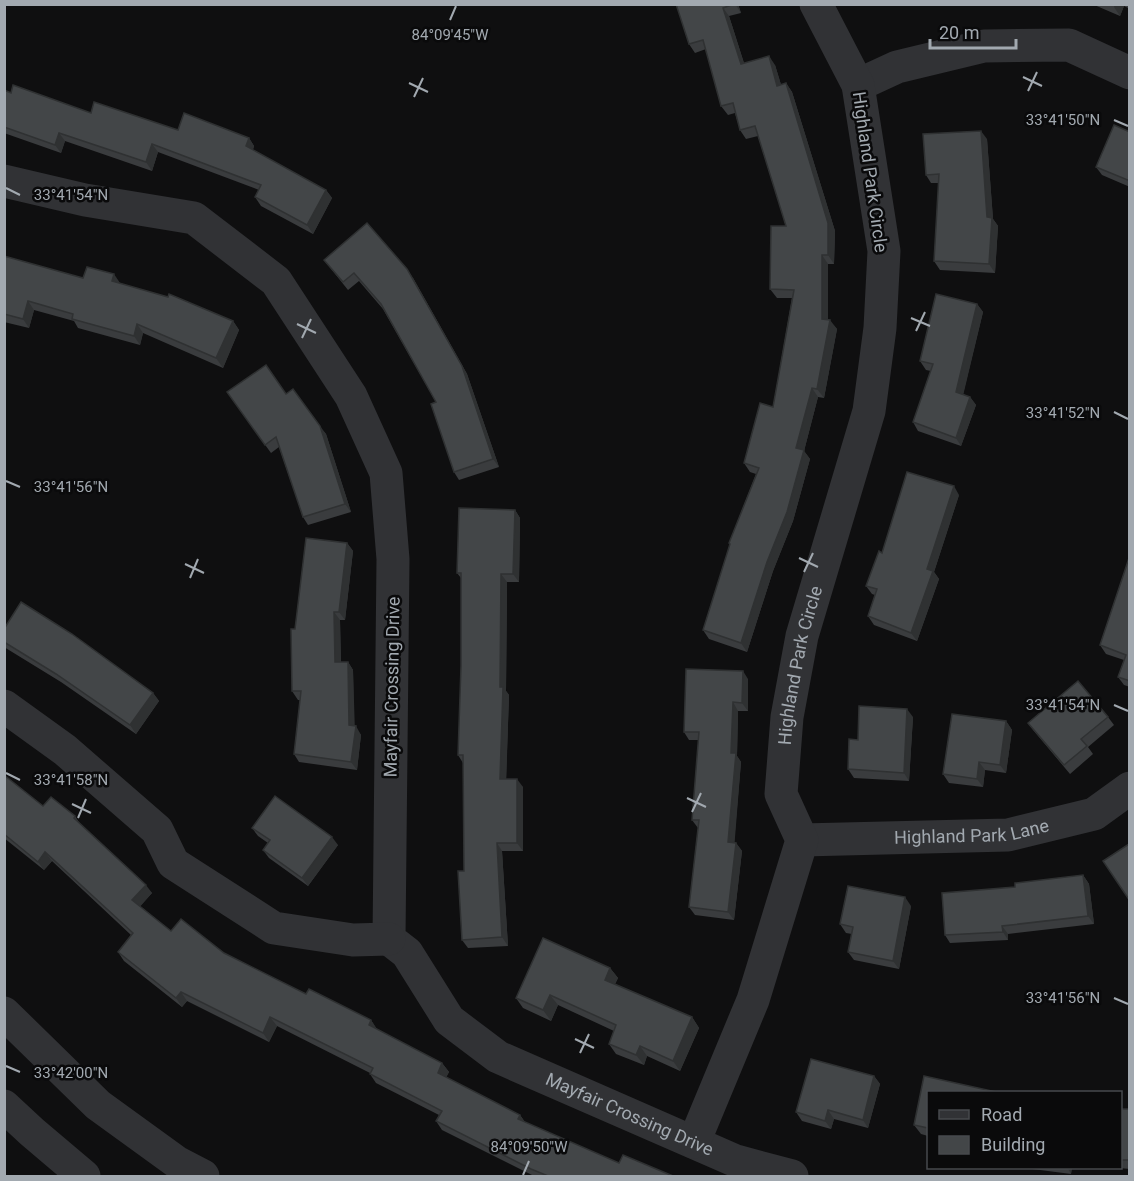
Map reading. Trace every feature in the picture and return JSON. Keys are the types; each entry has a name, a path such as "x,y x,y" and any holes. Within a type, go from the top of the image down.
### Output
{"street":[{"name":"Highland Park Circle","path":"802,840 781,794 787,717 802,636 869,411 880,327 884,251 858,85 816,4"},
{"path":"858,85 897,68 984,46 1069,45 1130,73"},
{"name":"Mayfair Crossing Drive","path":"4,181 85,200 194,218 276,281 351,396 386,473 393,559 389,939 407,953 449,1020 498,1057 736,1161 792,1176"},
{"path":"4,706 65,750 157,830 172,863 274,928 352,940 389,939"},
{"name":"Highland Park Lane","path":"802,840 1008,835 1094,814 1130,788"},
{"path":"694,1142 753,1000 802,840"},
{"path":"4,1013 98,1105 178,1163 203,1176"},
{"path":"4,1106 84,1176"}],"building":[{"path":"676,4 734,4 723,8 741,64 769,56 777,86 786,83 828,223 828,255 822,255 822,319 830,320 817,389 812,388 796,448 804,450 787,512 767,562 741,643 703,630 729,543 759,468 744,463 760,403 773,407 794,290 770,289 771,226 786,226 755,126 740,130 733,103 721,106 703,40 689,44"},
{"path":"13,85 91,113 94,102 178,130 184,113 249,138 246,146 326,190 307,225 255,197 261,185 152,144 146,162 59,133 55,145 4,127 4,90 11,93"},
{"path":"1114,125 1130,132 1130,181 1096,167"},
{"path":"981,131 987,217 992,218 989,264 934,261 939,174 926,175 923,134"},
{"path":"367,223 407,269 462,366 493,459 454,472 431,404 436,402 381,304 354,273 343,282 324,260"},
{"path":"4,256 83,278 87,267 114,274 112,281 168,297 169,294 233,321 216,358 137,324 134,336 72,319 73,314 28,301 23,319 4,314"},
{"path":"936,294 977,304 956,392 970,397 956,438 913,422 933,364 920,361"},
{"path":"266,365 286,394 293,389 320,426 345,504 303,517 276,437 265,445 227,392"},
{"path":"907,472 954,486 927,569 933,571 911,633 868,616 877,589 866,586 879,551 882,553"},
{"path":"459,508 515,510 513,574 501,574 500,687 503,687 500,779 517,779 517,843 497,843 502,937 462,940 458,871 464,871 463,755 458,755 461,666 461,573 457,573"},
{"path":"306,538 347,543 339,612 334,612 335,662 348,662 349,725 356,726 351,762 294,754 301,691 292,691 291,629 295,629"},
{"path":"1130,555 1130,681 1118,677 1126,655 1100,645"},
{"path":"21,602 72,634 153,693 130,725 56,674 4,642 4,629"},
{"path":"686,669 743,671 742,703 733,702 731,753 736,753 728,842 736,843 728,912 689,907 699,820 692,820 699,732 684,732"},
{"path":"1078,681 1108,717 1081,739 1087,746 1064,765 1028,723"},
{"path":"859,706 907,709 904,773 848,769 849,739 858,740"},
{"path":"952,714 1006,721 1000,765 979,762 977,779 943,774"},
{"path":"4,775 43,806 51,797 75,816 74,818 146,885 132,900 171,931 181,919 224,953 306,994 309,989 371,1020 369,1025 442,1063 438,1073 520,1115 518,1119 619,1163 623,1155 673,1176 548,1176 436,1121 442,1111 370,1074 373,1068 270,1017 263,1033 181,992 176,998 118,952 133,933 45,852 38,862 4,834"},
{"path":"275,796 332,837 302,878 263,850 270,840 252,828"},
{"path":"1130,844 1130,901 1103,861"},
{"path":"1083,875 1088,916 1002,926 1003,932 945,935 942,893 1015,887 1015,883"},
{"path":"848,886 905,897 893,961 848,952 853,927 840,924"},
{"path":"543,938 610,968 605,980 692,1017 673,1061 640,1046 636,1055 609,1044 616,1025 550,995 543,1010 516,998"},
{"path":"811,1059 874,1076 863,1120 828,1110 825,1121 796,1112"},
{"path":"924,1076 992,1091 927,1091 927,1128 914,1125"},
{"path":"1122,1109 1130,1109 1130,1160 1122,1160"}]}
